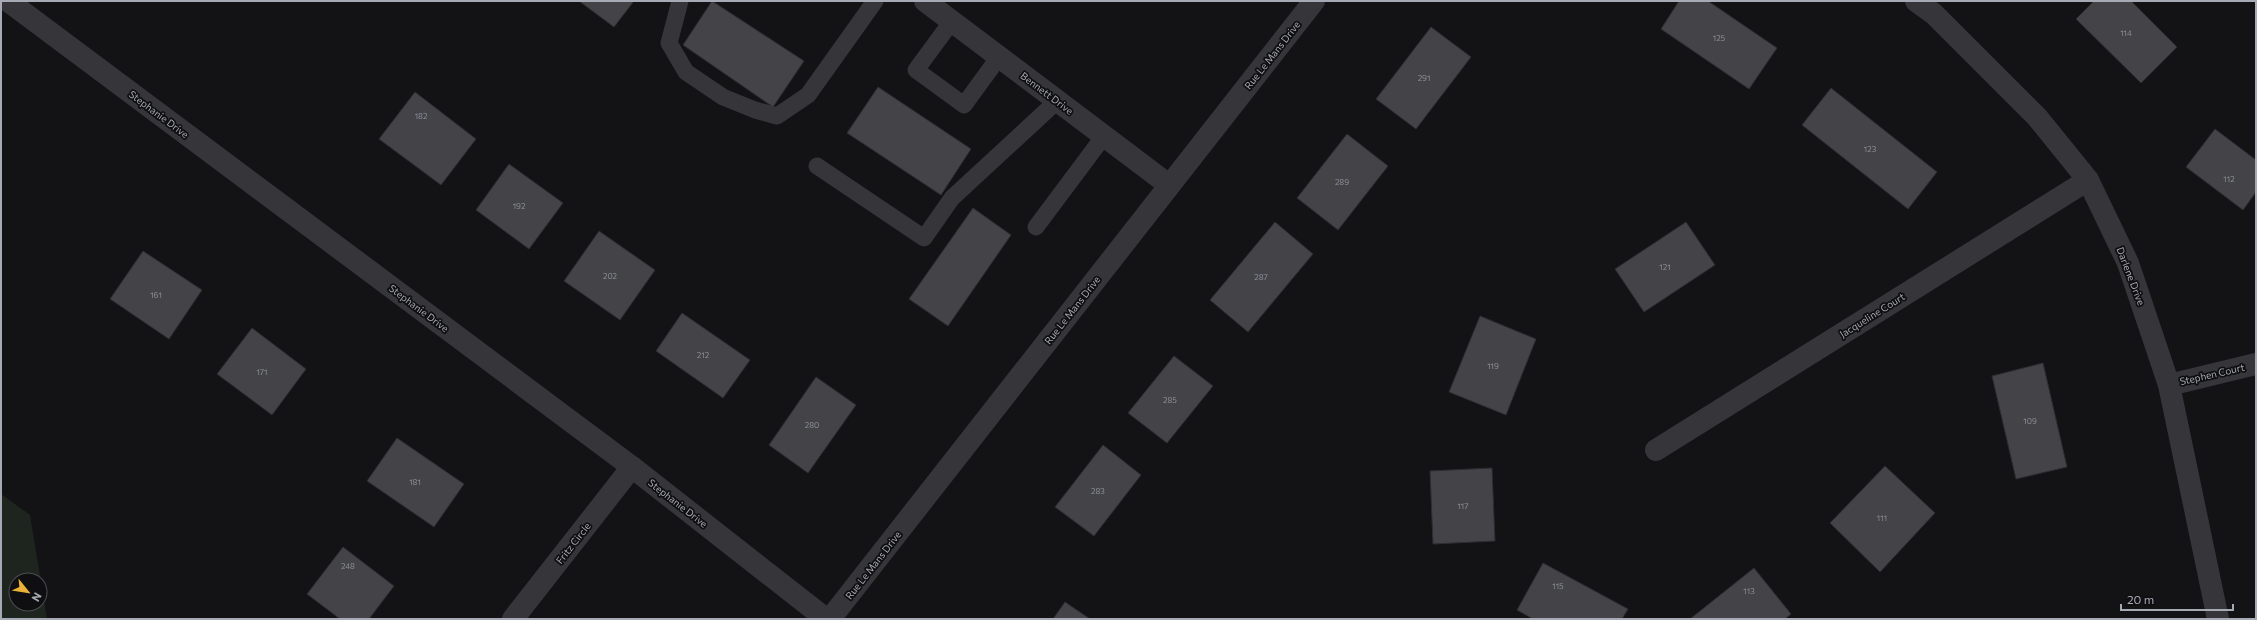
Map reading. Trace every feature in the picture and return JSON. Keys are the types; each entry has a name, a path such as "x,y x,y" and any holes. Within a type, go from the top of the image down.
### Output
{"street":[{"name":"Stephanie Drive","path":"8,1 632,466 826,619"},
{"name":"Bennett Drive","path":"925,1 1169,185"},
{"name":"Rue Le Mans Drive","path":"830,619 1314,1"},
{"name":"Darlene Drive","path":"1916,1 1934,14 2037,116 2088,180 2128,263 2169,385 2218,619"},
{"name":"Jacqueline Court","path":"1656,450 2088,180"},
{"name":"Stephen Court","path":"2169,385 2256,364"},
{"name":"Fritz Circle","path":"513,619 632,466"}],"lane":[{"path":"680,1 669,43 686,72 723,97 755,110 777,116 808,95 875,1"},
{"path":"952,21 916,70 964,105 999,57"},
{"path":"817,166 924,238 952,198 1057,101"},
{"path":"1036,227 1104,136"}],"shaded area":[{"path":"1,494 30,515 39,572 8,572 8,612 46,612 47,619 1,619"}],"building":[{"path":"579,1 634,1 614,27"},
{"path":"712,1 804,61 773,107 683,45"},
{"path":"1679,1 1708,1 1777,48 1749,89 1661,29"},
{"path":"2094,1 2131,1 2177,47 2141,83 2076,19"},
{"path":"1431,27 1471,57 1416,129 1376,99"},
{"path":"878,87 971,149 941,195 847,133"},
{"path":"1831,88 1937,172 1908,209 1802,125"},
{"path":"415,92 476,139 441,185 379,139"},
{"path":"2215,129 2256,160 2256,192 2243,210 2186,167"},
{"path":"1347,134 1388,166 1338,230 1297,198"},
{"path":"509,164 563,203 529,249 476,210"},
{"path":"973,208 1011,235 948,326 909,299"},
{"path":"1275,222 1313,254 1248,332 1210,300"},
{"path":"1686,222 1715,265 1644,312 1615,269"},
{"path":"599,231 655,270 620,320 564,281"},
{"path":"143,251 202,290 169,339 110,299"},
{"path":"682,313 750,360 723,398 656,351"},
{"path":"1480,316 1536,339 1506,415 1449,392"},
{"path":"252,328 306,369 272,415 217,374"},
{"path":"1174,356 1213,386 1167,443 1128,413"},
{"path":"2043,363 2067,467 2016,479 1992,376"},
{"path":"816,377 856,405 808,473 769,445"},
{"path":"397,438 464,484 434,527 367,481"},
{"path":"1103,445 1141,475 1094,536 1055,507"},
{"path":"1885,466 1935,513 1880,572 1830,523"},
{"path":"1492,468 1495,541 1433,544 1430,471"},
{"path":"343,547 394,586 369,619 340,619 307,594"},
{"path":"1543,563 1628,609 1622,619 1533,619 1517,610"},
{"path":"1754,568 1791,614 1785,619 1690,619"},
{"path":"1065,602 1090,619 1053,619"}]}
